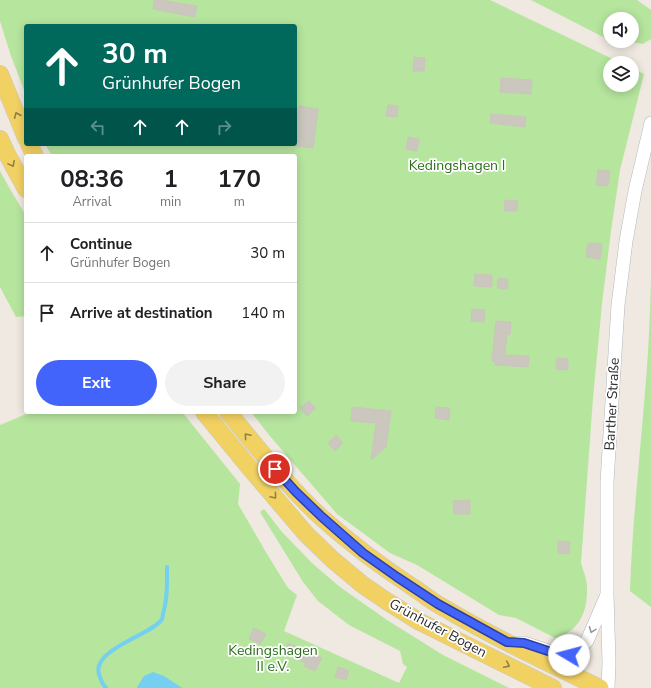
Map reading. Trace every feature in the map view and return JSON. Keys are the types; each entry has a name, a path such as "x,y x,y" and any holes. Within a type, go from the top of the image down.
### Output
{"main road":[{"path":"0,74 24,133"},
{"path":"0,139 24,185"},
{"name":"Grünhufer Bogen","path":"206,414 306,534 333,560 364,585 420,622 554,688"},
{"name":"Grünhufer Bogen","path":"230,414 296,492 363,553 438,604 507,642 600,688"}],"street":[{"name":"Barther Straße","path":"608,688 608,482 618,305 626,241 651,123"},
{"path":"507,642 524,643 560,655 573,653 587,641 607,594"}],"green space":[{"name":"Kedingshagen I","path":"0,0 490,0 606,56 603,56 603,92 639,92 639,72 644,74 620,170 611,231 593,398 581,563 587,585 587,594 585,609 575,627 557,639 516,618 499,615 417,565 390,553 337,514 253,414 297,414 297,154 51,154 46,146 297,146 297,24 24,24 24,90 0,21"},
{"path":"531,0 637,0 651,10 651,39 643,44 639,43 639,12 603,12 603,37"},
{"path":"0,171 24,213 24,316 16,317 0,287"},
{"path":"651,279 651,607 630,591 634,520 648,357"},
{"name":"Kedingshagen II e.V.","path":"26,414 184,414 240,484 238,504 288,588 297,595 284,631 399,683 407,667 403,664 400,651 349,625 318,601 303,582 260,512 264,509 282,532 313,564 340,587 387,620 443,655 509,688 0,688 0,425"}],"water":[{"path":"153,672 164,676 182,688 137,688 144,676"}],"building":[{"path":"154,0 197,6 195,17 153,9"},
{"path":"414,57 425,58 424,71 413,71"},
{"path":"501,78 532,80 531,94 500,92"},
{"path":"388,105 398,106 397,117 386,116"},
{"path":"299,106 318,109 313,148 294,146 297,146"},
{"path":"491,114 526,117 525,127 490,123"},
{"path":"408,137 419,139 417,151 406,149"},
{"path":"598,170 610,171 608,186 596,185"},
{"path":"505,200 518,201 517,211 504,211"},
{"path":"588,243 602,244 600,259 586,257"},
{"path":"475,274 492,275 492,287 474,286"},
{"path":"498,278 508,279 507,289 497,288"},
{"path":"472,309 485,310 484,322 471,321"},
{"path":"496,321 511,322 510,335 507,334 505,355 529,356 528,367 495,365 495,361 492,361"},
{"path":"557,358 568,359 568,370 556,369"},
{"path":"309,401 316,408 307,416 300,408"},
{"path":"352,407 391,411 386,447 371,460 376,423 351,421"},
{"path":"436,407 450,408 449,420 435,418"},
{"path":"336,435 343,443 335,451 328,443"},
{"path":"470,500 470,514 454,514 453,501"},
{"path":"558,541 570,542 569,554 558,553"},
{"path":"254,628 266,634 260,644 249,639"},
{"path":"288,643 322,658 315,671 304,666 306,663 284,653"},
{"path":"338,667 349,671 346,680 335,677"}],"waterway":[{"path":"106,688 100,677 99,667 103,659 112,651 156,625 162,619 167,594 167,567"}],"route":[{"path":"275,469 322,517 363,553 438,604 507,642 524,643 557,654 569,655"}]}
